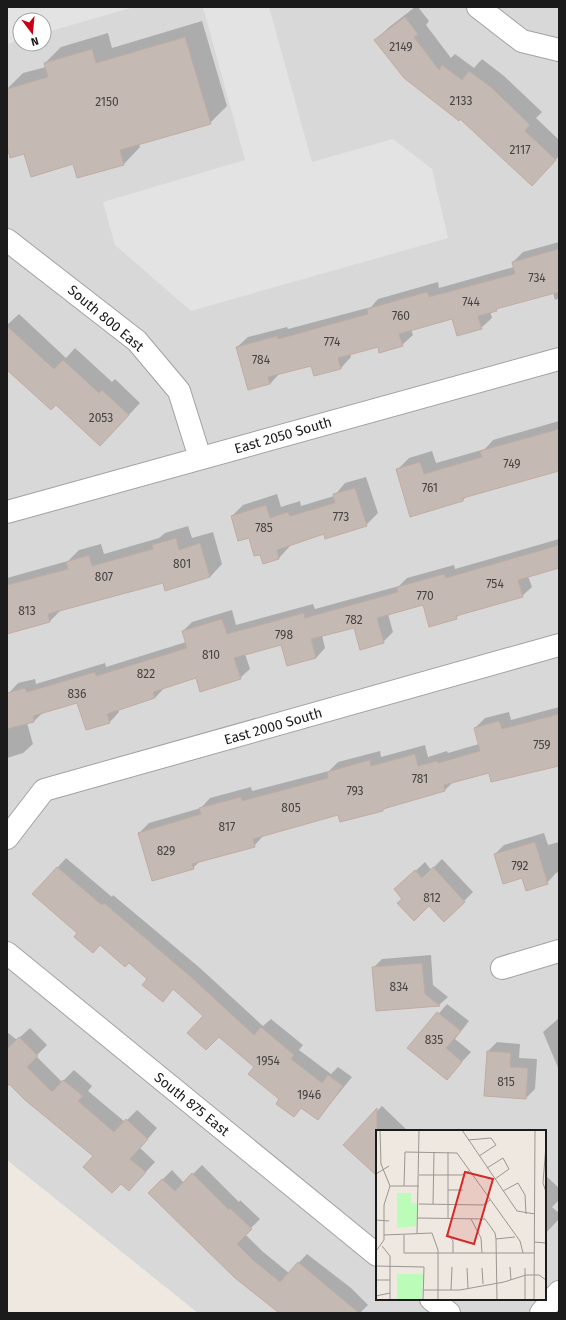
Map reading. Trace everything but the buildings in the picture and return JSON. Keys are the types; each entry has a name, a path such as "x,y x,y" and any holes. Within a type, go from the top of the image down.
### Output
{"street":[{"path":"478,7 522,41 559,50"},
{"name":"South 800 East","path":"7,240 137,341 179,391 200,458"},
{"name":"East 2050 South","path":"7,512 559,358"},
{"name":"East 2000 South","path":"7,838 44,790 559,645"},
{"path":"502,968 559,951"},
{"name":"South 875 East","path":"7,953 376,1254"},
{"path":"541,1313 559,1292"},
{"path":"433,1300 449,1313"}],"shaded area":[{"path":"7,7 559,7 559,1313 198,1313 7,1160"},
{"path":"7,7 134,7 52,31 52,12 12,12 12,42 7,44"},
{"path":"203,7 269,7 312,162 393,139 432,169 448,238 191,311 115,245 103,202 245,160"}]}
